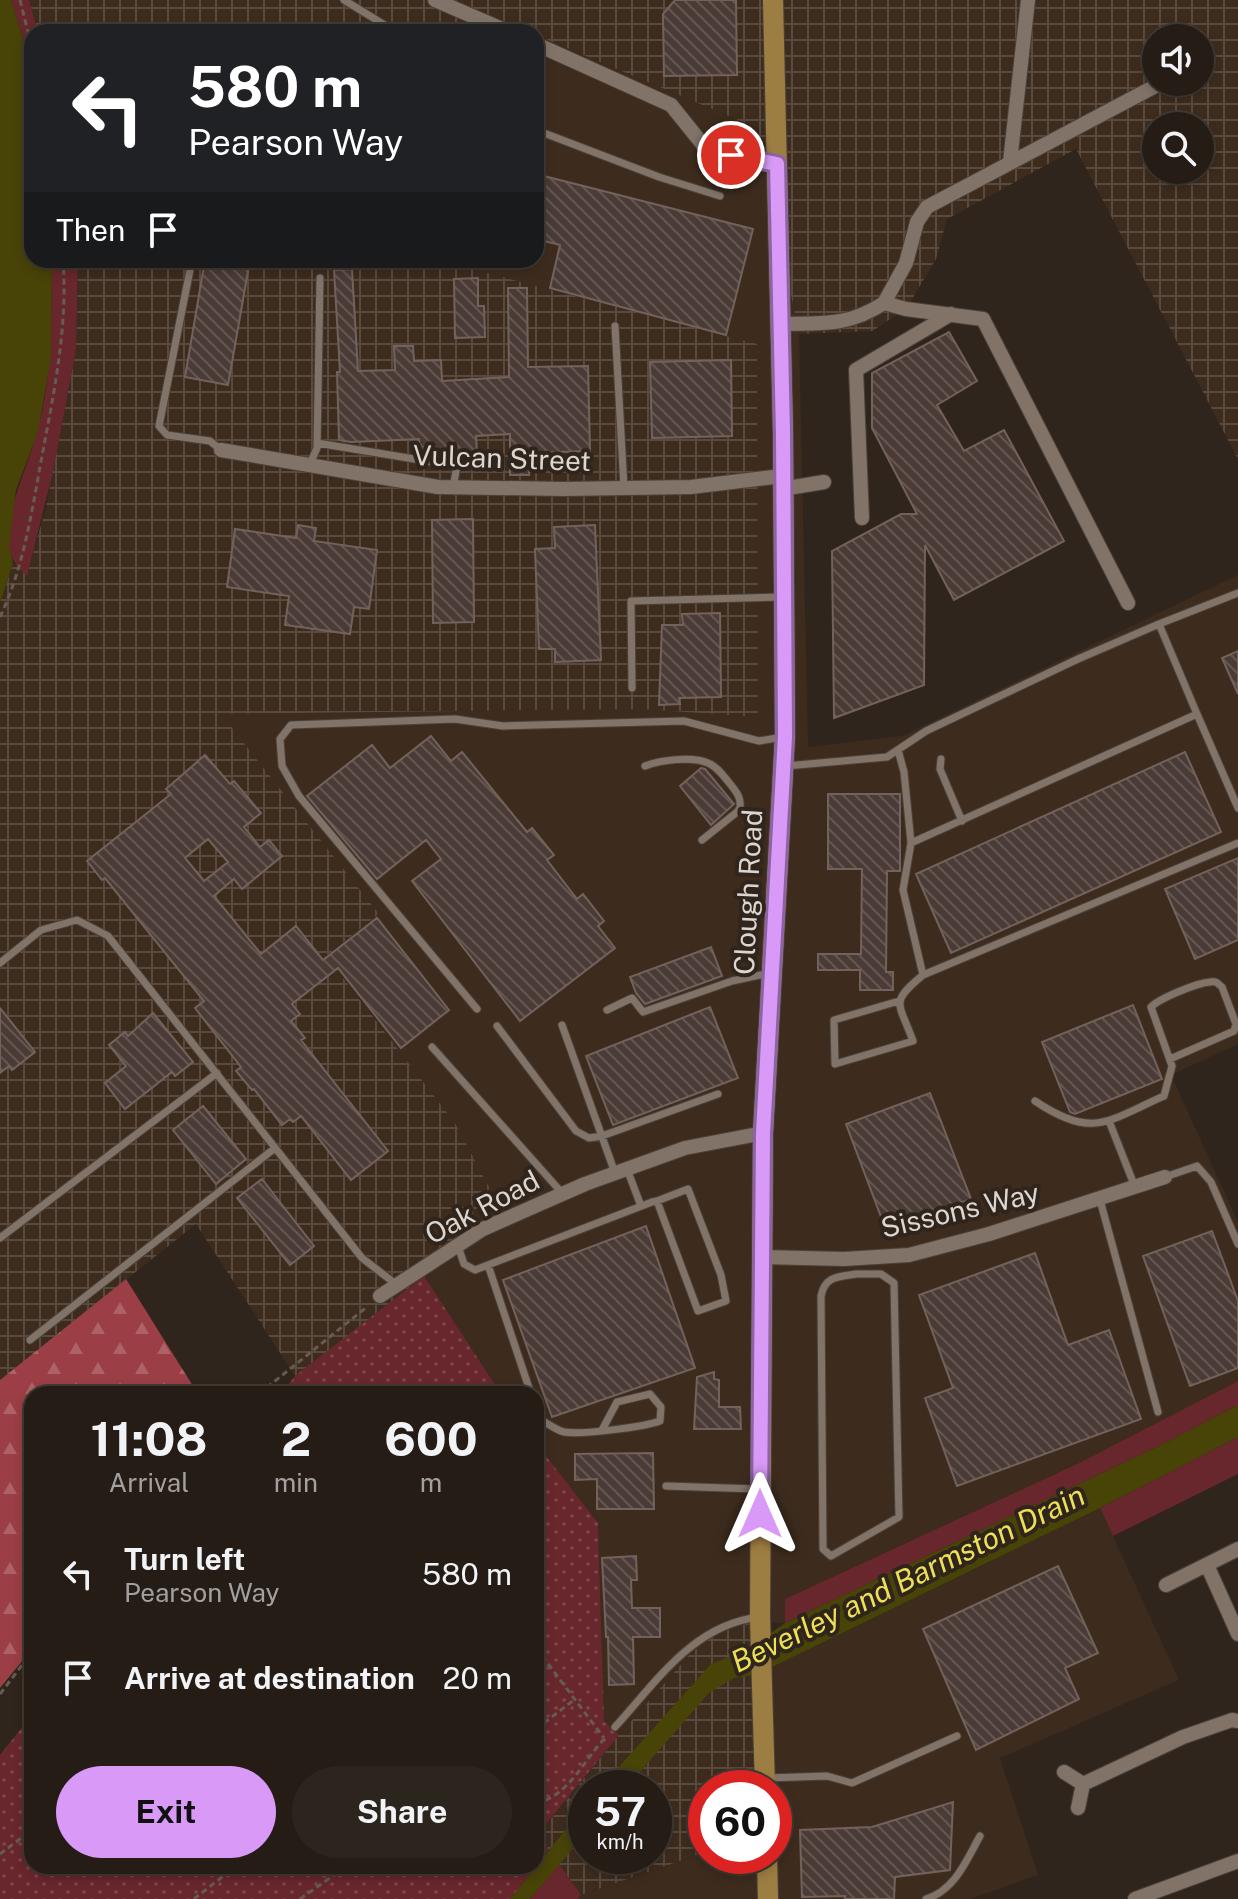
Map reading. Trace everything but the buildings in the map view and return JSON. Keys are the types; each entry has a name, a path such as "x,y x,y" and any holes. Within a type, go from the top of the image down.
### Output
{"main road":[{"name":"Clough Road","path":"765,1770 760,1624 763,1133 785,736 773,0"},
{"path":"767,1874 768,1899"}],"street":[{"path":"435,0 490,24"},
{"path":"1010,162 1028,0"},
{"path":"544,48 671,105 704,146 777,164"},
{"path":"780,324 841,323 863,317 884,303 906,263 917,222 927,207 1142,93"},
{"path":"884,303 906,309 983,319 1128,603"},
{"path":"862,518 856,370 951,314"},
{"name":"Vulcan Street","path":"221,450 438,487 624,488 824,482"},
{"name":"Oak Road","path":"380,1296 483,1229 563,1194 685,1148 763,1133"},
{"name":"Sissons Way","path":"761,1257 909,1255 989,1234 1165,1177"},
{"path":"1166,1585 1238,1549"},
{"path":"1207,1565 1238,1634"},
{"path":"1083,1784 1183,1737 1232,1720 1238,1721"},
{"path":"1064,1772 1083,1784"},
{"path":"1078,1808 1083,1784"},
{"path":"1135,1899 1238,1861"}],"lane":[{"path":"344,0 383,24"},
{"path":"544,133 659,177 720,196"},
{"path":"190,268 159,426 167,435 210,441 221,450"},
{"path":"310,464 317,443 320,278"},
{"path":"615,326 624,488"},
{"path":"317,443 457,466 453,487"},
{"path":"783,767 887,757 926,731 1159,624 1238,593"},
{"path":"632,688 631,601 783,597"},
{"path":"1159,624 1238,808"},
{"path":"911,843 1197,714"},
{"path":"477,1009 299,796 282,766 280,739 291,725 455,719 503,726 684,721 759,741 785,736"},
{"path":"898,750 904,772 911,843 903,890 923,975"},
{"path":"941,759 940,769 962,821"},
{"path":"645,766 698,760 709,763 739,795 740,808 737,812 702,840"},
{"path":"899,1001 834,1020 835,1064 913,1041 899,1001 901,993 923,975 1238,843"},
{"path":"0,963 41,930 77,920 108,936 362,1258 397,1285"},
{"path":"607,1010 632,998 643,1012 732,981 772,973"},
{"path":"1035,1101 1057,1115 1080,1124 1109,1121 1164,1096 1172,1066 1151,1007 1197,986 1217,983 1222,987 1236,1024 1234,1031 1170,1059"},
{"path":"562,1025 602,1136 641,1206"},
{"path":"497,1026 576,1131 589,1138 718,1094"},
{"path":"432,1047 563,1194"},
{"path":"1,1239 217,1073"},
{"path":"1109,1121 1135,1187"},
{"path":"30,1340 211,1195 275,1148"},
{"path":"1165,1177 1197,1166 1211,1182 1238,1244"},
{"path":"458,1246 464,1264 475,1270 688,1189 721,1275 726,1301 698,1311 657,1201"},
{"path":"1100,1200 1158,1412"},
{"path":"856,1274 858,1258"},
{"path":"488,1265 528,1386"},
{"path":"856,1274 881,1274 894,1283 899,1517 831,1556 823,1549 821,1296 823,1286 831,1278 856,1274"},
{"path":"544,1422 563,1432 602,1430 660,1421 661,1407 650,1394 617,1402 602,1430"},
{"path":"666,1486 760,1489"},
{"path":"615,1727 683,1652 704,1635 740,1620 760,1624"},
{"path":"792,1779 818,1776 852,1783 957,1736"},
{"path":"926,1899 954,1883 980,1836"}],"path":[{"path":"20,0 26,24"},
{"path":"0,617 14,588 60,355 63,268"},
{"path":"269,1386 380,1296"},
{"path":"544,1659 604,1738"},
{"path":"0,1694 24,1662"},
{"path":"544,1723 574,1700"},
{"path":"544,1801 550,1800 572,1779 615,1727"},
{"path":"0,1854 24,1836"},
{"path":"194,1899 226,1874"},
{"path":"300,1899 336,1874"}],"shaded area":[{"path":"11,0 29,0 36,24 24,24 24,42"},
{"path":"29,0 1238,0 1238,459 1076,149 947,219 936,259 906,309 872,331 799,334 757,128 544,38 544,24 36,24"},
{"path":"544,38 757,128 799,334 808,747 902,736 1238,575 1238,1044 1171,1075 1238,1222 1238,1381 1079,1463 785,1599 785,1623 755,1621 690,1654 619,1735 604,1721 598,1523 544,1453 544,1386 496,1386 424,1276 479,1236 455,1123 326,956 379,914 220,714 643,709 758,716 756,344 468,268 544,268"},
{"path":"52,268 78,268 76,349 53,472 27,576 11,555 9,531 14,501 42,411 50,347"},
{"path":"78,268 468,268 757,344 758,717 643,709 221,714 379,914 326,956 455,1123 508,1223 479,1236 295,1376 196,1224 0,1380 0,603 13,563 27,575 46,507 76,349"},
{"path":"424,1276 496,1386 287,1386 295,1376"},
{"path":"1238,1381 1238,1405 1161,1445 785,1623 785,1599 1079,1463"},
{"path":"1238,1437 1238,1474 1113,1536 1100,1508"},
{"path":"544,1453 598,1523 604,1721 619,1735 590,1770 568,1770 568,1797 544,1827"},
{"path":"1100,1508 1179,1680 1000,1758 1038,1875 970,1899 578,1899 581,1895 642,1874 672,1874 672,1864 688,1858 688,1874 792,1874 792,1770 753,1770 756,1675"},
{"path":"755,1621 753,1770 688,1770 688,1858 672,1864 672,1770 591,1770 690,1654 716,1634"},
{"path":"24,1725 24,1874 530,1874 510,1899 0,1899 0,1755"},
{"path":"568,1798 568,1874 642,1874 581,1895 544,1843 544,1828"},
{"path":"559,1864 581,1895 578,1899 530,1899"}],"green space":[{"path":"126,1279 193,1386 24,1386 24,1659 0,1688 0,1380"}],"water":[{"path":"0,0 11,0 24,42 24,268 52,268 51,358 38,432 16,490 9,546 13,563 0,603"},
{"name":"Beverley and Barmston Drain","path":"1238,1405 1238,1437 1100,1508 756,1675 734,1678 709,1693 642,1770 616,1770 711,1664 746,1650 785,1623 1161,1445"},
{"path":"568,1826 568,1854 530,1899 510,1899 530,1874 544,1874 544,1856"}],"route":[{"path":"731,155 777,164 783,433 785,736 763,1133 760,1514"}]}
